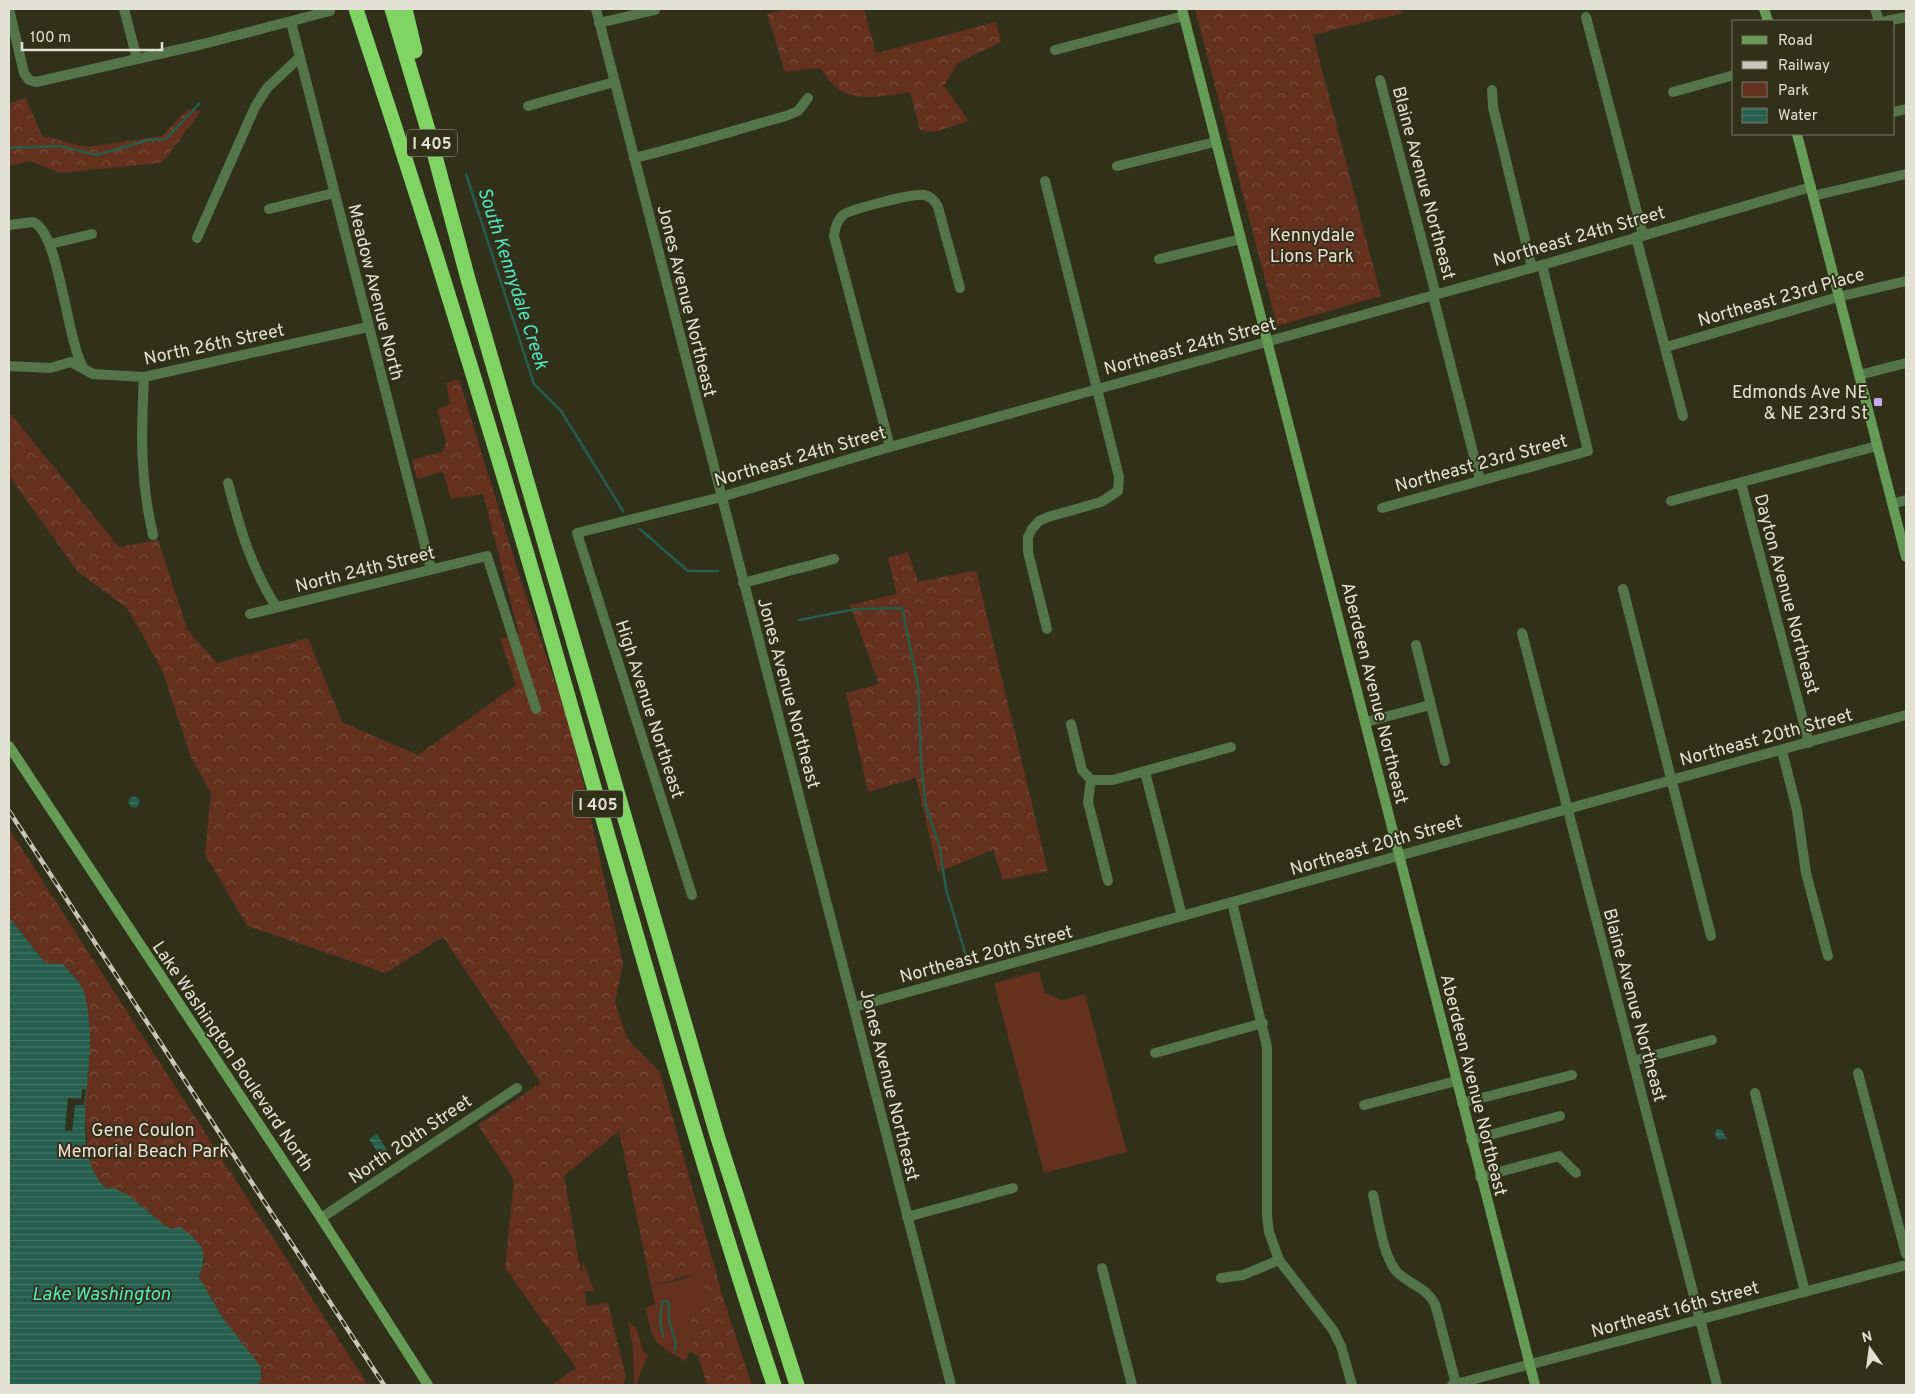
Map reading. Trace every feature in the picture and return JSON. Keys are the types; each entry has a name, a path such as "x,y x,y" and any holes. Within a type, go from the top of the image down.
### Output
{"highway":[{"path":"356,9 427,222"},
{"name":"I 405","path":"367,9 427,222 545,617 699,1149 774,1385"},
{"name":"I 405","path":"392,9 428,130 468,279 719,1144 797,1385"},
{"path":"405,9 468,279"},
{"path":"776,1322 803,1385"}],"street":[{"path":"9,9 12,39 24,74 29,80 40,82 291,22 330,10"},
{"path":"124,9 137,60"},
{"name":"Jones Avenue Northeast","path":"596,9 951,1385"},
{"path":"599,23 656,10"},
{"path":"1055,50 1183,12"},
{"name":"Aberdeen Avenue Northeast","path":"1183,12 1366,722 1480,1177 1535,1385"},
{"path":"1890,20 1906,16"},
{"path":"1586,17 1683,416"},
{"name":"Meadow Avenue North","path":"291,22 431,570"},
{"path":"197,238 255,107 267,88 300,57"},
{"path":"1673,92 1732,76"},
{"name":"Blaine Avenue Northeast","path":"1380,80 1480,480"},
{"path":"528,106 614,82"},
{"path":"1492,90 1493,107 1537,266"},
{"path":"634,158 691,144 705,138 786,116 798,111 808,98"},
{"path":"1797,135 1906,557"},
{"path":"1117,166 1215,142"},
{"name":"Northeast 24th Street","path":"577,533 721,497 1097,388 1267,342 1640,236 1812,191 1906,174"},
{"path":"1045,181 1118,469 1118,491 1102,502 1048,517 1039,522 1032,529 1028,537 1028,552 1048,628"},
{"path":"269,209 334,193"},
{"path":"890,447 834,236 838,222 842,216 853,210 916,195 930,197 938,207 960,288"},
{"path":"9,225 26,221 39,224 44,230 50,244 75,346 84,370"},
{"path":"50,244 92,234"},
{"path":"1159,259 1241,239"},
{"name":"Northeast 23rd Street","path":"1382,508 1588,451 1537,266"},
{"name":"Northeast 23rd Place","path":"1666,347 1838,297 1906,281"},
{"name":"North 26th Street","path":"9,366 50,368 71,362 94,374 144,377 368,327"},
{"path":"1859,375 1906,364"},
{"path":"144,377 141,424 142,474 144,498 153,535"},
{"path":"1670,501 1877,446"},
{"name":"Dayton Avenue Northeast","path":"1741,483 1809,743"},
{"path":"228,484 248,553 257,576 276,608"},
{"path":"1892,504 1906,500"},
{"name":"High Avenue Northeast","path":"577,533 692,895"},
{"name":"North 24th Street","path":"250,614 487,556 536,709"},
{"path":"743,583 834,559"},
{"path":"1623,589 1711,936"},
{"name":"Blaine Avenue Northeast","path":"1522,633 1566,809 1717,1385"},
{"path":"1416,645 1445,761"},
{"path":"1366,722 1430,705"},
{"name":"Northeast 20th Street","path":"854,1007 1906,715"},
{"path":"1071,724 1082,770 1091,780 1105,782 1231,747"},
{"name":"Lake Washington Boulevard North","path":"9,746 321,1218 428,1385"},
{"path":"1782,750 1797,810 1806,873 1828,956"},
{"path":"1145,772 1182,916"},
{"path":"1091,780 1088,802 1108,881"},
{"path":"1232,902 1263,1023 1267,1047 1267,1216 1269,1232 1280,1260 1333,1330 1341,1346 1352,1385"},
{"path":"1155,1053 1263,1023"},
{"path":"1633,1061 1712,1040"},
{"path":"1858,1072 1906,1254"},
{"path":"1462,1103 1572,1075"},
{"path":"1364,1105 1456,1081"},
{"name":"North 20th Street","path":"321,1218 517,1088"},
{"path":"1755,1093 1805,1292"},
{"path":"1471,1140 1560,1116"},
{"path":"1480,1177 1559,1156 1576,1173"},
{"path":"907,1217 1013,1188"},
{"path":"1373,1195 1390,1262 1399,1274 1430,1294 1435,1304 1454,1385"},
{"path":"1221,1278 1243,1275 1280,1260"},
{"name":"Northeast 16th Street","path":"1454,1385 1906,1265"},
{"path":"1102,1268 1132,1385"}],"green space":[{"path":"788,9 864,9 876,53 996,22 1001,42 958,63 944,86 969,121 934,132 920,130 910,92 879,96 856,96 840,90 819,68 785,72 767,14"},
{"name":"Kennydale Lions Park","path":"1195,9 1400,9 1402,13 1313,35 1381,296 1277,326"},
{"path":"26,98 42,136 87,147 162,136 188,109 201,111 162,163 59,173 31,161 9,166 9,103"},
{"path":"459,379 521,581 572,732 623,964 615,1002 627,1038 660,1072 723,1298 752,1385 707,1385 698,1356 690,1352 693,1345 690,1317 710,1304 698,1273 651,1286 619,1131 564,1176 587,1306 608,1303 626,1377 623,1385 552,1385 576,1368 505,1268 514,1180 478,1125 541,1083 443,937 386,973 247,926 205,854 211,793 191,758 162,670 127,608 78,572 9,476 9,412 119,547 158,540 187,629 217,663 308,638 342,722 418,755 516,685 500,639 519,634 483,494 451,499 443,472 417,479 412,460 443,452 446,442 437,409 450,404 446,383"},
{"path":"908,552 918,582 976,570 1048,871 1003,880 993,850 938,872 916,778 868,792 846,693 879,684 850,605 897,594 888,558"},
{"name":"Gene Coulon Memorial Beach Park","path":"9,829 368,1385 258,1385 262,1374 222,1317 199,1277 205,1259 128,1195 107,1189 93,1174 89,1162 84,1105 90,1041 45,963 9,917"},
{"path":"1039,971 1045,993 1062,1000 1085,994 1127,1152 1044,1173 994,983"},
{"path":"583,1261 594,1291 583,1291 581,1281"},
{"path":"698,1273 710,1304 690,1317 693,1345 685,1361 666,1350 656,1341 646,1308 655,1304 651,1286 680,1280"},
{"path":"628,1321 637,1329 643,1351 648,1355 636,1385 634,1385 633,1348"}],"water":[{"path":"132,797 136,797 139,802 138,806 132,807 129,804 129,800"},
{"name":"Lake Washington","path":"9,917 45,963 63,964 78,981 84,992 89,1016 90,1041 85,1120 86,1140 89,1159 96,1176 107,1189 111,1187 128,1195 164,1225 171,1229 181,1227 199,1243 202,1248 203,1259 199,1277 222,1317 261,1367 261,1379 258,1385 9,1385"},
{"path":"1717,1129 1722,1130 1727,1139 1717,1139 1715,1133"},
{"path":"377,1134 387,1150 379,1154 369,1139"}],"pier":[{"path":"82,1089 86,1089 84,1105 75,1105 72,1131 65,1130 68,1098 81,1099"}],"waterway":[{"name":"South Kennydale Creek","path":"9,148 59,146 97,155 148,140 166,139 199,104"},
{"name":"South Kennydale Creek","path":"466,174 534,384 561,411 623,511"},
{"name":"South Kennydale Creek","path":"640,529 688,571 718,571"},
{"name":"South Kennydale Creek","path":"799,620 856,609 902,608 918,685 921,762 926,807 939,844 946,889 967,959"},
{"path":"663,1336 660,1321 662,1302 666,1301 669,1303 669,1320 676,1343 675,1350"}],"railway":[{"path":"9,811 384,1385"}],"place":[{"name":"Edmonds Ave NE & NE 23rd St","path":"1878,402"}]}
